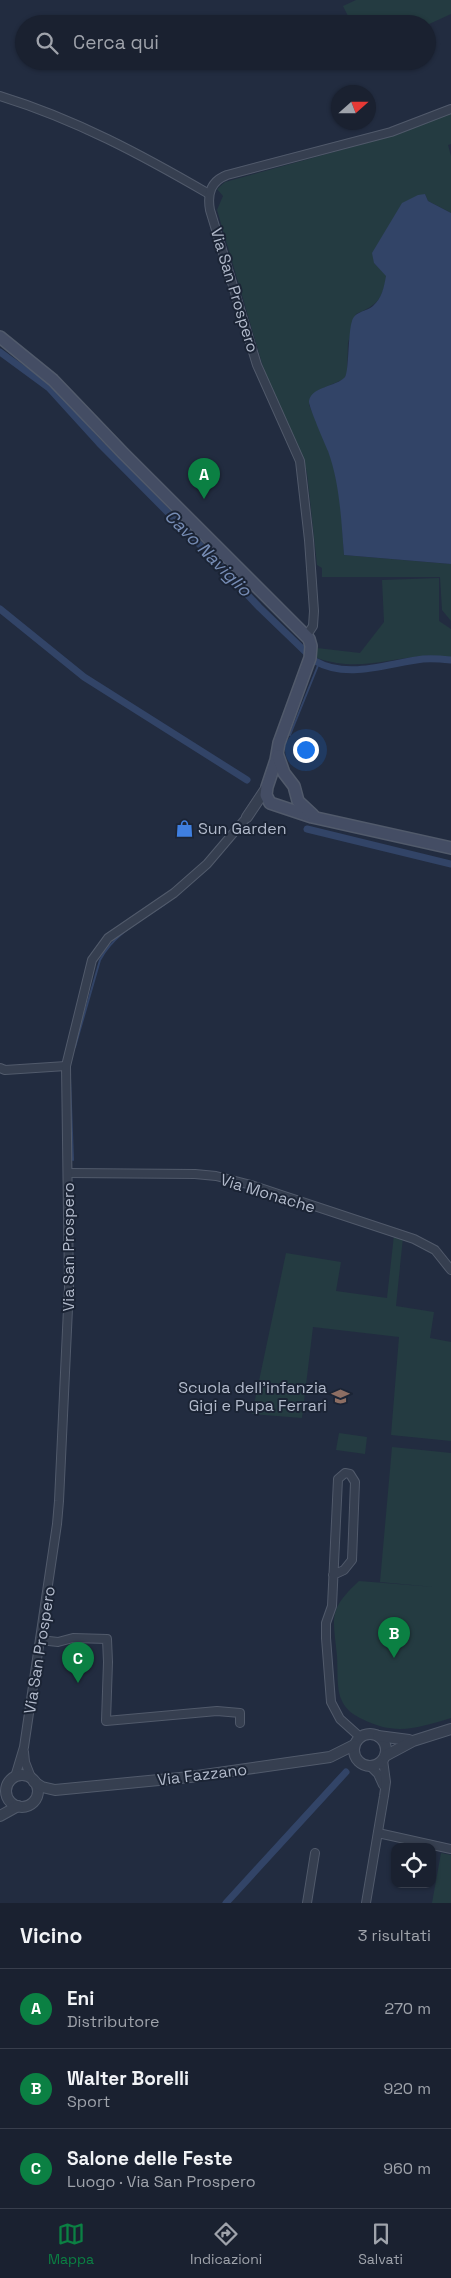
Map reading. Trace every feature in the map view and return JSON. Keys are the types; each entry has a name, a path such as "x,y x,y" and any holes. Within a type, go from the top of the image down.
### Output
{"main road":[{"path":"0,337 53,380 309,641 308,663 279,743 266,795 277,806 319,818 451,848"},
{"path":"277,754 282,769 294,786 295,794 308,812 319,818"},
{"path":"269,784 281,777 289,780"},
{"path":"277,806 289,805 295,794"}],"street":[{"path":"0,96 48,112 117,142 210,194 216,181 227,175 384,134 451,109"},
{"name":"Via San Prospero","path":"210,194 210,210 257,365 300,461 306,505 313,593 314,626 309,641"},
{"name":"Via San Prospero","path":"15,1777 24,1747 58,1524 68,1307 69,1173 66,1066 92,960 108,938 174,894 207,864 247,817 269,784"},
{"name":"Via San Prospero","path":"247,817 259,809 277,806"},
{"path":"0,1068 5,1070 66,1066"},
{"name":"Via Monache","path":"69,1173 195,1174 229,1179 414,1239 435,1250 451,1270"},
{"path":"332,1575 344,1570 352,1560 356,1482 350,1474 345,1473 338,1479 332,1575 332,1606 326,1623 326,1638 331,1702 340,1719 357,1741 354,1751 358,1761"},
{"path":"40,1640 58,1642 73,1638 107,1639 106,1721 217,1710 240,1713 240,1723"},
{"name":"Via Fazzano","path":"33,1781 51,1790 74,1789 190,1777 330,1757 348,1758 370,1766 413,1741 451,1729"},
{"name":"Via Fazzano","path":"330,1757 369,1734 413,1741"},
{"path":"366,1903 385,1789 384,1742 378,1736"},
{"name":"Via San Prospero","path":"24,1747 25,1762 33,1781"},
{"path":"370,1766 380,1778 385,1789"},
{"path":"0,1810 8,1784 15,1777 26,1776 33,1781 38,1790 33,1802 29,1805 18,1806 0,1816"},
{"name":"Via Fazzano","path":"33,1802 39,1798 74,1789"},
{"path":"6,1793 10,1801 18,1806"},
{"path":"378,1833 451,1849"},
{"path":"307,1903 314,1853"}],"green space":[{"path":"356,0 451,0 451,14 436,21 436,15 348,15 343,6"},
{"path":"451,113 451,144 448,145 451,156 451,213 428,201 425,194 374,263 387,276 378,300 369,308 356,314 348,343 347,374 344,379 317,391 309,405 330,453 335,470 340,501 344,555 451,564 451,621 442,610 440,577 322,577 322,568 317,565 307,473 299,447 266,377 217,210 223,196 217,189 225,182 399,134"},
{"path":"439,578 439,621 451,629 451,657 424,656 358,664 345,664 317,658 317,648 360,653 384,622 382,580"},
{"path":"394,1235 403,1237 396,1306 434,1312 430,1338 451,1342 451,1441 391,1435 399,1337 313,1327 302,1418 252,1414 286,1253 341,1262 336,1291 387,1298"},
{"path":"339,1433 367,1437 365,1454 336,1450"},
{"path":"392,1447 451,1453 451,1718 406,1729 396,1729 374,1724 356,1716 346,1707 339,1691 334,1631 337,1607 359,1581 434,1587 380,1582"},
{"path":"441,1853 451,1855 451,1903 432,1903"}],"water":[{"path":"425,194 428,201 451,213 451,564 344,555 339,502 332,463 309,404 311,396 319,389 336,383 345,377 353,318 376,303 381,296 386,276 374,263 372,253 402,203 418,195"}],"waterway":[{"name":"Cavo Naviglio","path":"0,352 49,388 99,443 259,607 315,661 328,667 354,670 423,659 451,660"},
{"path":"0,609 84,677 247,780"},
{"path":"290,735 319,663"},
{"path":"307,829 451,864"},
{"path":"177,895 209,867"},
{"path":"75,1047 100,960 120,935 165,904"},
{"path":"70,1078 73,1160"},
{"path":"226,1903 346,1772"}],"place":[{"name":"Eni","path":"204,499"},
{"name":"Sun Garden","path":"184,828"},
{"name":"Scuola dell'infanzia Gigi e Pupa Ferrari","path":"341,1396"},
{"name":"Walter Borelli","path":"394,1658"},
{"name":"Salone delle Feste","path":"78,1683"}]}
